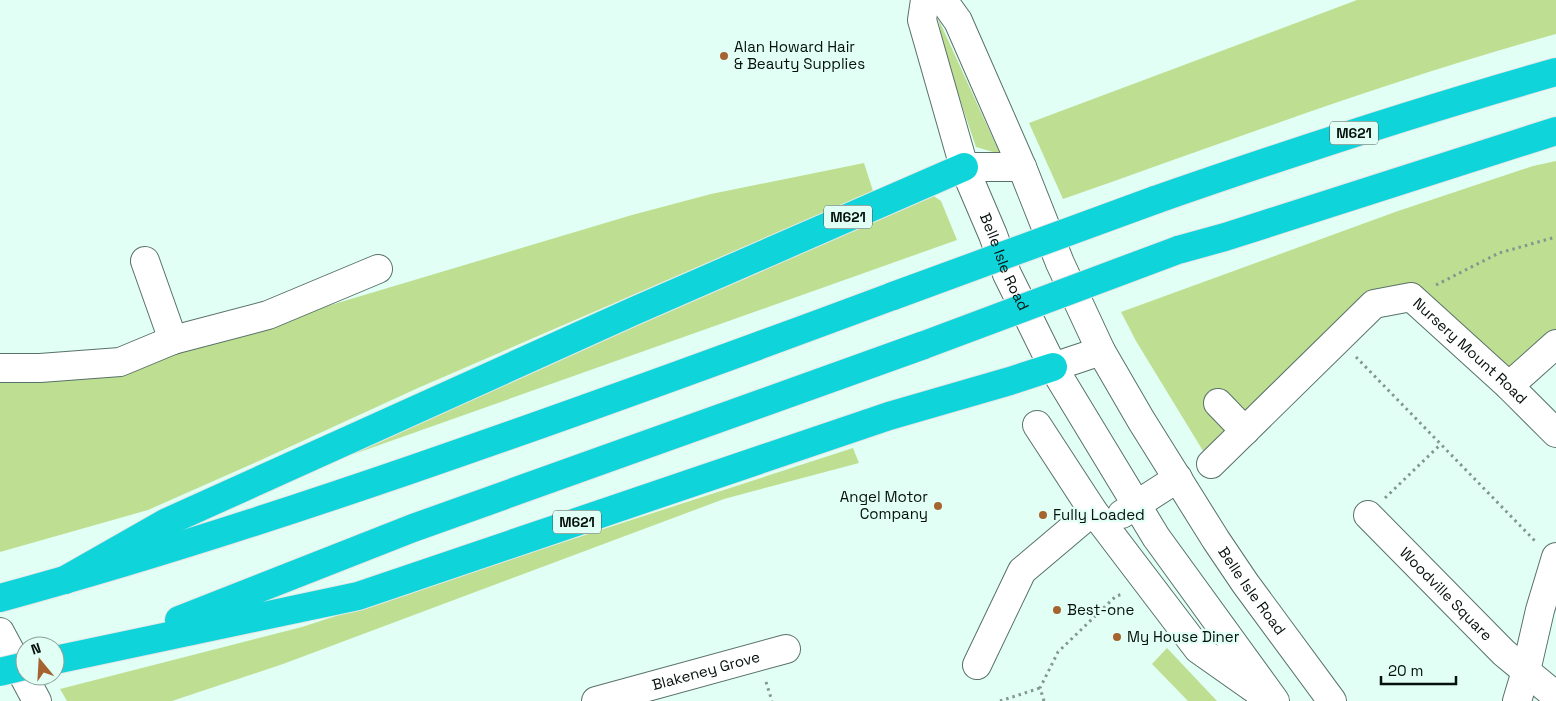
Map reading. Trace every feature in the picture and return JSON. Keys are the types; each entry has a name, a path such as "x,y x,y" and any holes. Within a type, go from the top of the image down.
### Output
{"highway":[{"name":"M621","path":"0,598 277,515 702,368 1155,200 1311,147 1489,90 1556,72"},
{"name":"M621","path":"95,651 413,528 924,345 1178,250 1556,131"},
{"name":"M621","path":"65,580 168,522 634,311 964,167"},
{"name":"M621","path":"65,658 358,596 889,416 1053,367"},
{"path":"0,672 15,668"}],"street":[{"name":"Belle Isle Road","path":"925,0 922,20 964,167 993,235 1007,274 1053,367 1156,537 1274,701"},
{"name":"Belle Isle Road","path":"943,0 958,21 1022,167 1060,263 1101,351 1141,420 1245,583 1332,701"},
{"path":"964,167 1022,167"},
{"path":"145,261 173,340"},
{"path":"0,368 40,368 120,362 173,340 268,315 378,269"},
{"name":"Nursery Mount Road","path":"1211,464 1374,304 1411,297 1556,433"},
{"path":"1508,386 1556,344"},
{"path":"1053,367 1101,351"},
{"path":"1218,403 1245,431"},
{"name":"Belle Isle Road","path":"1037,425 1099,518 1198,649 1274,701"},
{"path":"977,665 1022,571 1099,518 1137,505 1178,478"},
{"name":"Woodville Square","path":"1368,515 1504,653 1556,696"},
{"path":"1516,701 1526,671 1540,610 1555,560"},
{"path":"0,632 37,701"},
{"name":"Blakeney Grove","path":"596,701 786,649"}],"path":[{"path":"1411,297 1499,254 1556,237"},
{"path":"1338,339 1555,560"},
{"path":"1368,515 1440,444"},
{"path":"1044,701 1040,688 1058,652 1090,622"},
{"path":"1000,701 1040,688"}],"green space":[{"path":"1357,0 1556,0 1556,34 1370,91 1063,199 1029,123"},
{"path":"938,18 1000,154 976,147 950,67"},
{"path":"1556,161 1556,344 1509,386 1411,297 1374,304 1211,464 1136,341 1121,312 1398,211 1533,166"},
{"path":"864,163 873,191 418,388 148,510 0,552 0,368 40,368 268,315 324,307 632,215 711,194"},
{"path":"931,194 941,201 957,240 354,454 354,451"},
{"path":"853,448 859,463 724,499 283,664 172,701 67,701 60,689 302,627"},
{"path":"1167,648 1217,701 1188,701 1152,664"}],"place":[{"name":"Alan Howard Hair & Beauty Supplies","path":"724,56"},
{"name":"Angel Motor Company","path":"938,506"},
{"name":"Fully Loaded","path":"1043,515"},
{"name":"Best-one","path":"1057,610"},
{"name":"My House Diner","path":"1117,637"}]}
